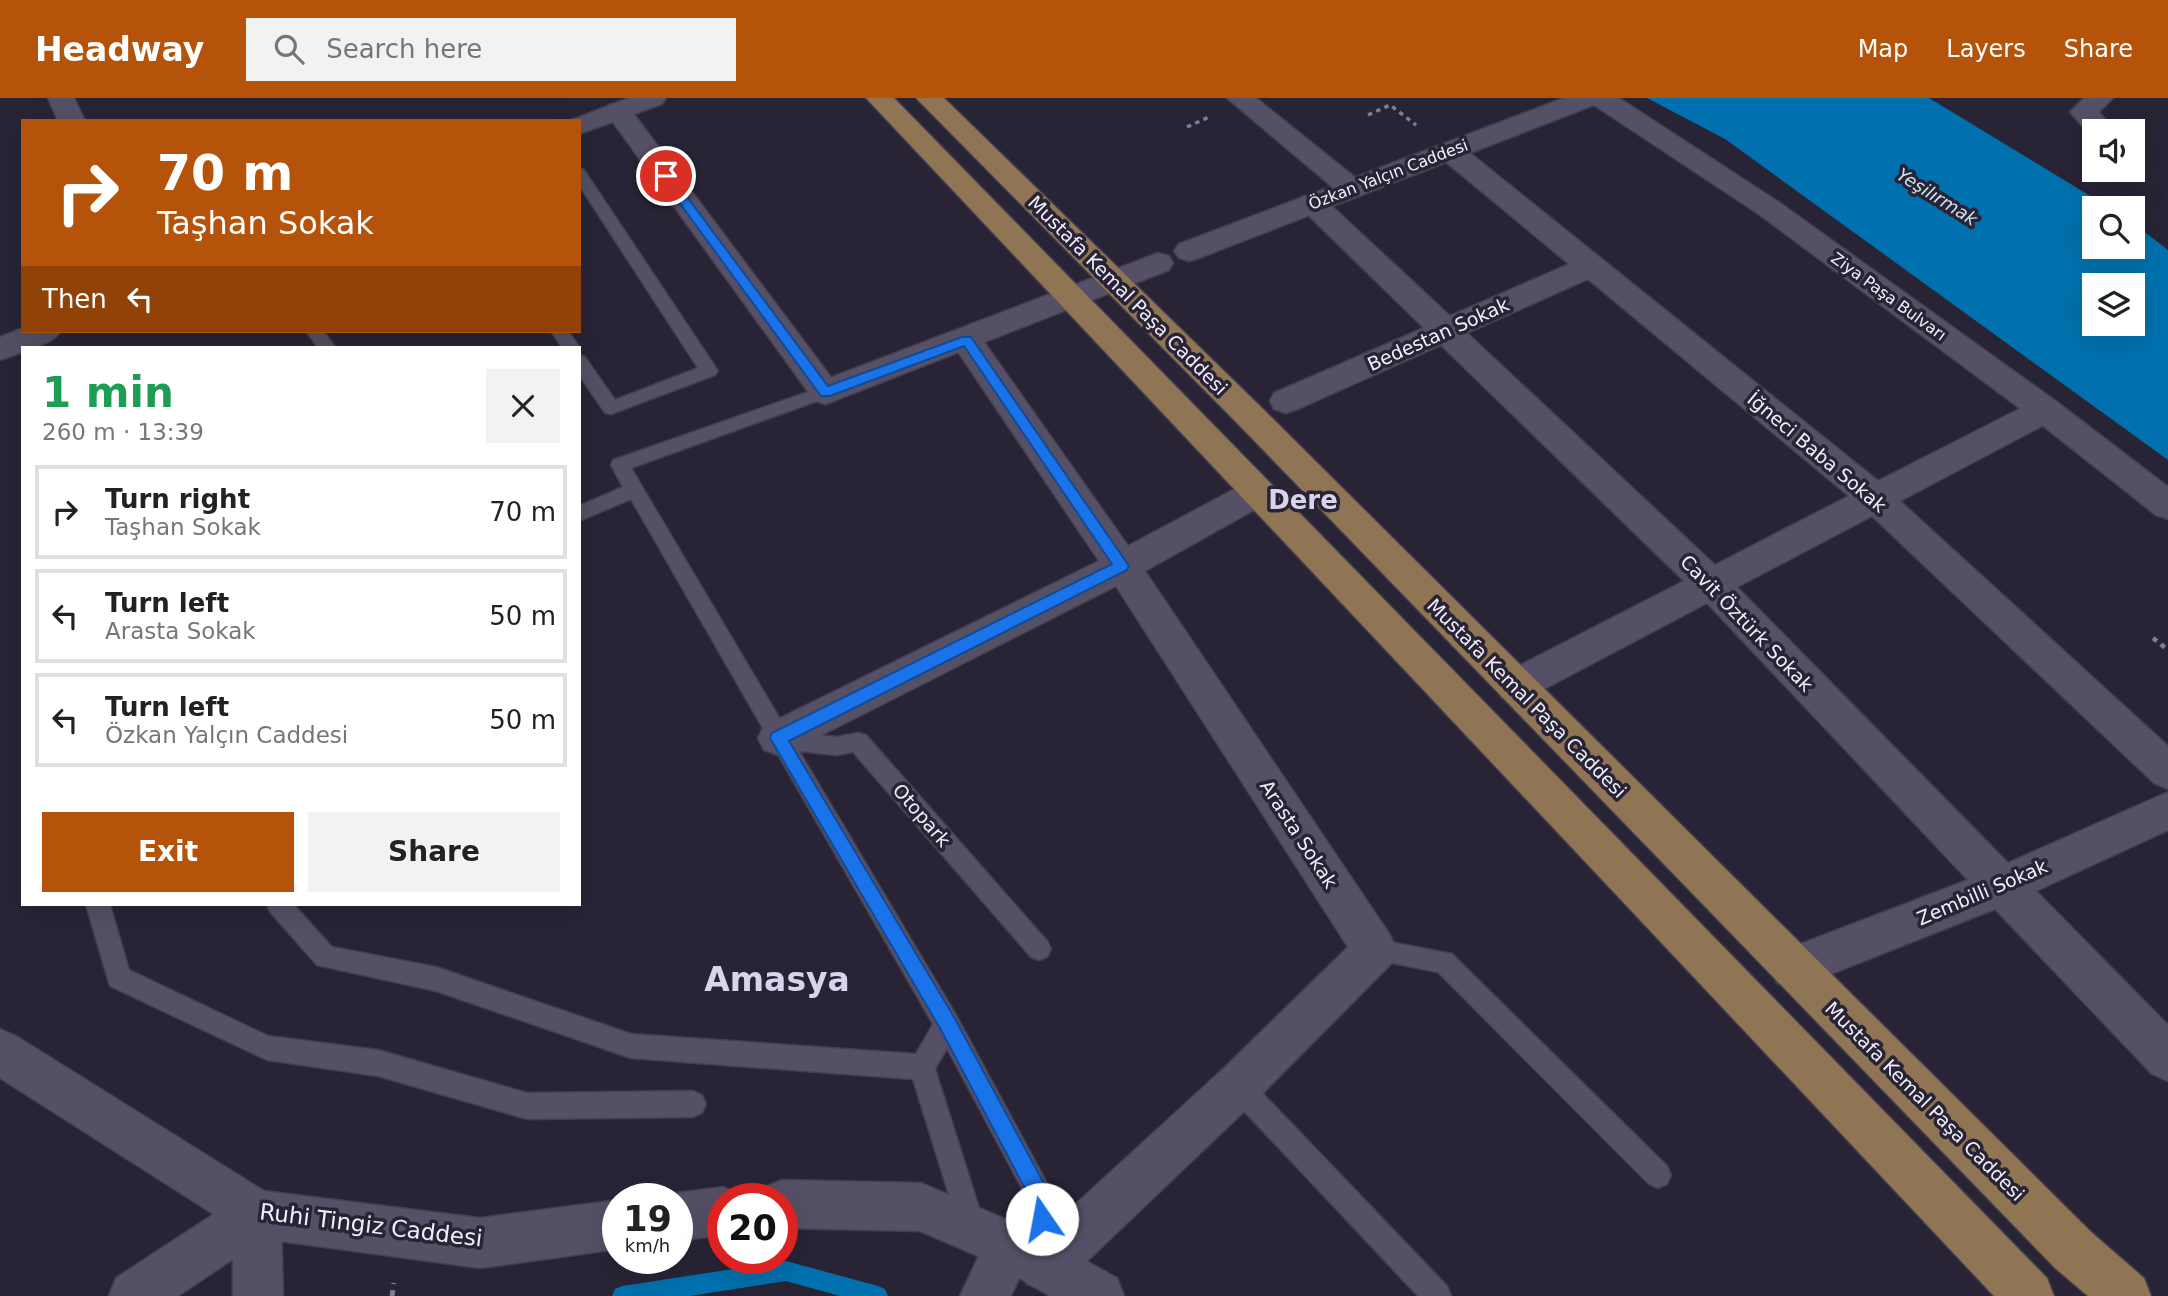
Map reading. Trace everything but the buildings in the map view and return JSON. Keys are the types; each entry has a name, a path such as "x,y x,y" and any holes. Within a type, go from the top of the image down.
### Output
{"main road":[{"path":"879,98 2029,1296"},
{"name":"Mustafa Kemal Paşa Caddesi","path":"929,98 1114,281 2073,1251 2126,1296"}],"street":[{"path":"61,98 71,119"},
{"path":"581,124 653,98"},
{"path":"1240,98 1352,189"},
{"name":"Özkan Yalçın Caddesi","path":"1189,251 1588,98"},
{"name":"Ziya Paşa Bulvarı","path":"1601,98 1770,209 2045,410 2168,506"},
{"path":"2090,119 2083,112 2099,98"},
{"path":"618,111 825,392 1072,299 1158,263"},
{"name":"İğneci Baba Sokak","path":"1450,151 1876,499 2168,771"},
{"name":"Cavit Öztürk Sokak","path":"1312,203 1711,584 2000,887 2168,1058"},
{"name":"Bedestan Sokak","path":"1286,401 1591,266"},
{"path":"0,349 40,333"},
{"name":"Arasta Sokak","path":"966,340 1122,566 1376,950"},
{"path":"1515,686 2045,410"},
{"path":"778,738 1122,566 1258,492"},
{"name":"Zembilli Sokak","path":"1793,968 2000,887 2168,810"},
{"path":"985,1295 1009,1247 1238,1086 1376,950"},
{"name":"Ruhi Tingiz Caddesi","path":"0,1052 257,1214 480,1243 602,1226"},
{"path":"798,1205 921,1207 1009,1247 1099,1296"},
{"path":"134,1296 257,1214"},
{"path":"257,1214 258,1296"}],"lane":[{"path":"581,176 709,371 611,408 581,363"},
{"path":"825,392 620,465 947,1024 1040,1196 1009,1247"},
{"path":"581,513 634,490"},
{"name":"Otopark","path":"778,738 836,746 858,742 1039,949"},
{"path":"98,906 119,978 267,1048 378,1063 527,1106 693,1104"},
{"path":"280,906 325,957 436,979 631,1046 922,1066"},
{"path":"1376,950 1444,962 1658,1175"},
{"path":"922,1066 947,1024"},
{"path":"922,1066 1009,1247"},
{"path":"1238,1086 1437,1296"}],"path":[{"path":"1368,115 1390,105 1450,151"},
{"path":"2153,638 2168,650"}],"water":[{"name":"Yeşilırmak","path":"1647,98 1929,98 2090,196 2082,196 2082,259 2145,259 2145,232 2168,250 2168,460 1725,139"}],"waterway":[{"path":"622,1296 786,1271 878,1296"}],"district":[{"name":"Dere","path":"1303,500"},
{"name":"Amasya","path":"777,979"}],"route":[{"path":"666,176 825,392 966,340 1122,566 778,738 947,1024 1040,1196 1042,1219"}]}
